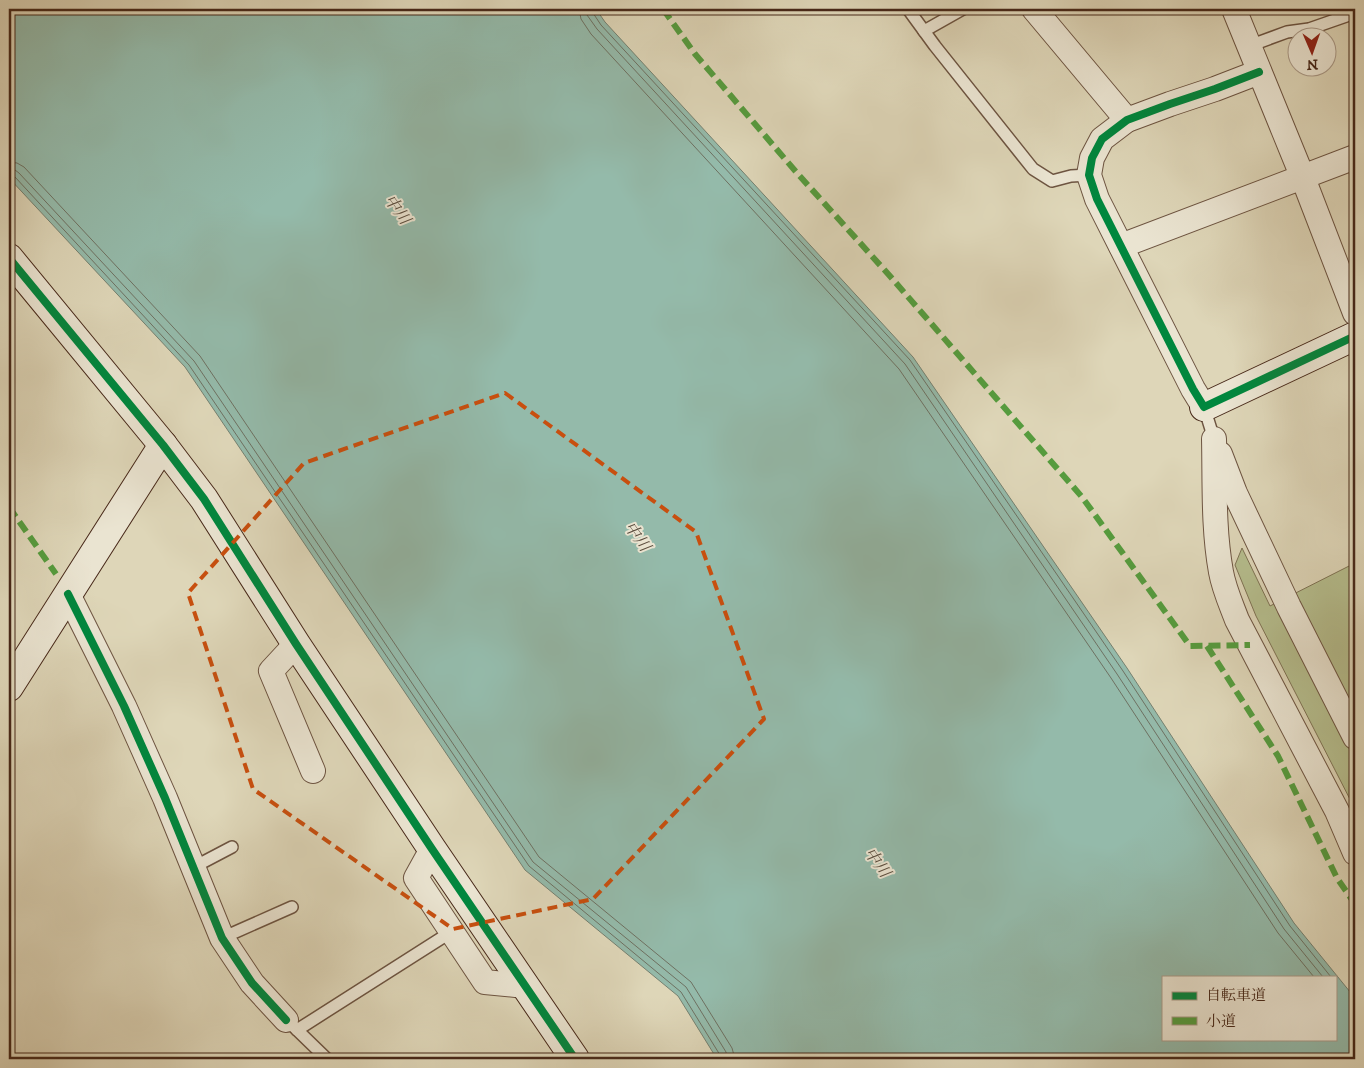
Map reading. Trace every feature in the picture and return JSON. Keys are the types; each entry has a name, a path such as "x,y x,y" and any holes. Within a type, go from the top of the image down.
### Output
{"street":[{"path":"1034,9 1127,120"},
{"path":"1234,9 1355,313"},
{"path":"1259,72 1127,120 1102,139 1092,158 1089,176 1097,199 1193,389 1204,407 1355,336"},
{"path":"1121,246 1355,157"},
{"path":"9,258 163,444 204,500 296,644 432,849 576,1059"},
{"path":"1214,439 1235,493 1289,607 1355,736"},
{"path":"1214,439 1216,536 1221,574 1227,593 1237,620 1337,811 1355,853"},
{"path":"9,687 163,444"},
{"path":"68,594 124,706 222,938 252,983 291,1025"},
{"path":"296,644 271,671 313,770"},
{"path":"432,849 416,878 485,982 526,986"}],"lane":[{"path":"908,9 1033,169 1052,181 1071,176 1089,176"},
{"path":"924,31 963,9"},
{"path":"1249,46 1287,32 1309,29 1355,13"},
{"path":"1204,407 1214,439"},
{"path":"192,868 232,847"},
{"path":"222,938 292,908"},
{"path":"327,1059 291,1025 451,932"}],"highlighted area":[{"path":"505,393 696,532 764,719 593,899 453,929 253,789 188,593 304,463"}],"shaded area":[{"path":"1242,548 1270,606 1355,563 1355,809 1256,616 1235,565"}],"water":[{"name":"中川","path":"9,9 596,9 605,22 913,357 1127,668 1294,923 1355,998 1355,1059 717,1059 678,996 525,870 185,367 9,178"}],"marked path":[{"path":"663,9 695,54 797,173 889,275 1082,497 1190,646 1250,645"},
{"path":"9,507 56,574"},
{"path":"1207,646 1278,756 1337,878 1355,904"}],"cycle path":[{"path":"1259,72 1127,120 1102,139 1092,158 1089,175 1097,199 1193,389 1204,407 1355,336"},
{"path":"9,258 163,445 204,499 296,644 432,849 575,1059"},
{"path":"68,594 124,706 165,798 222,938 252,983 286,1020"}]}
